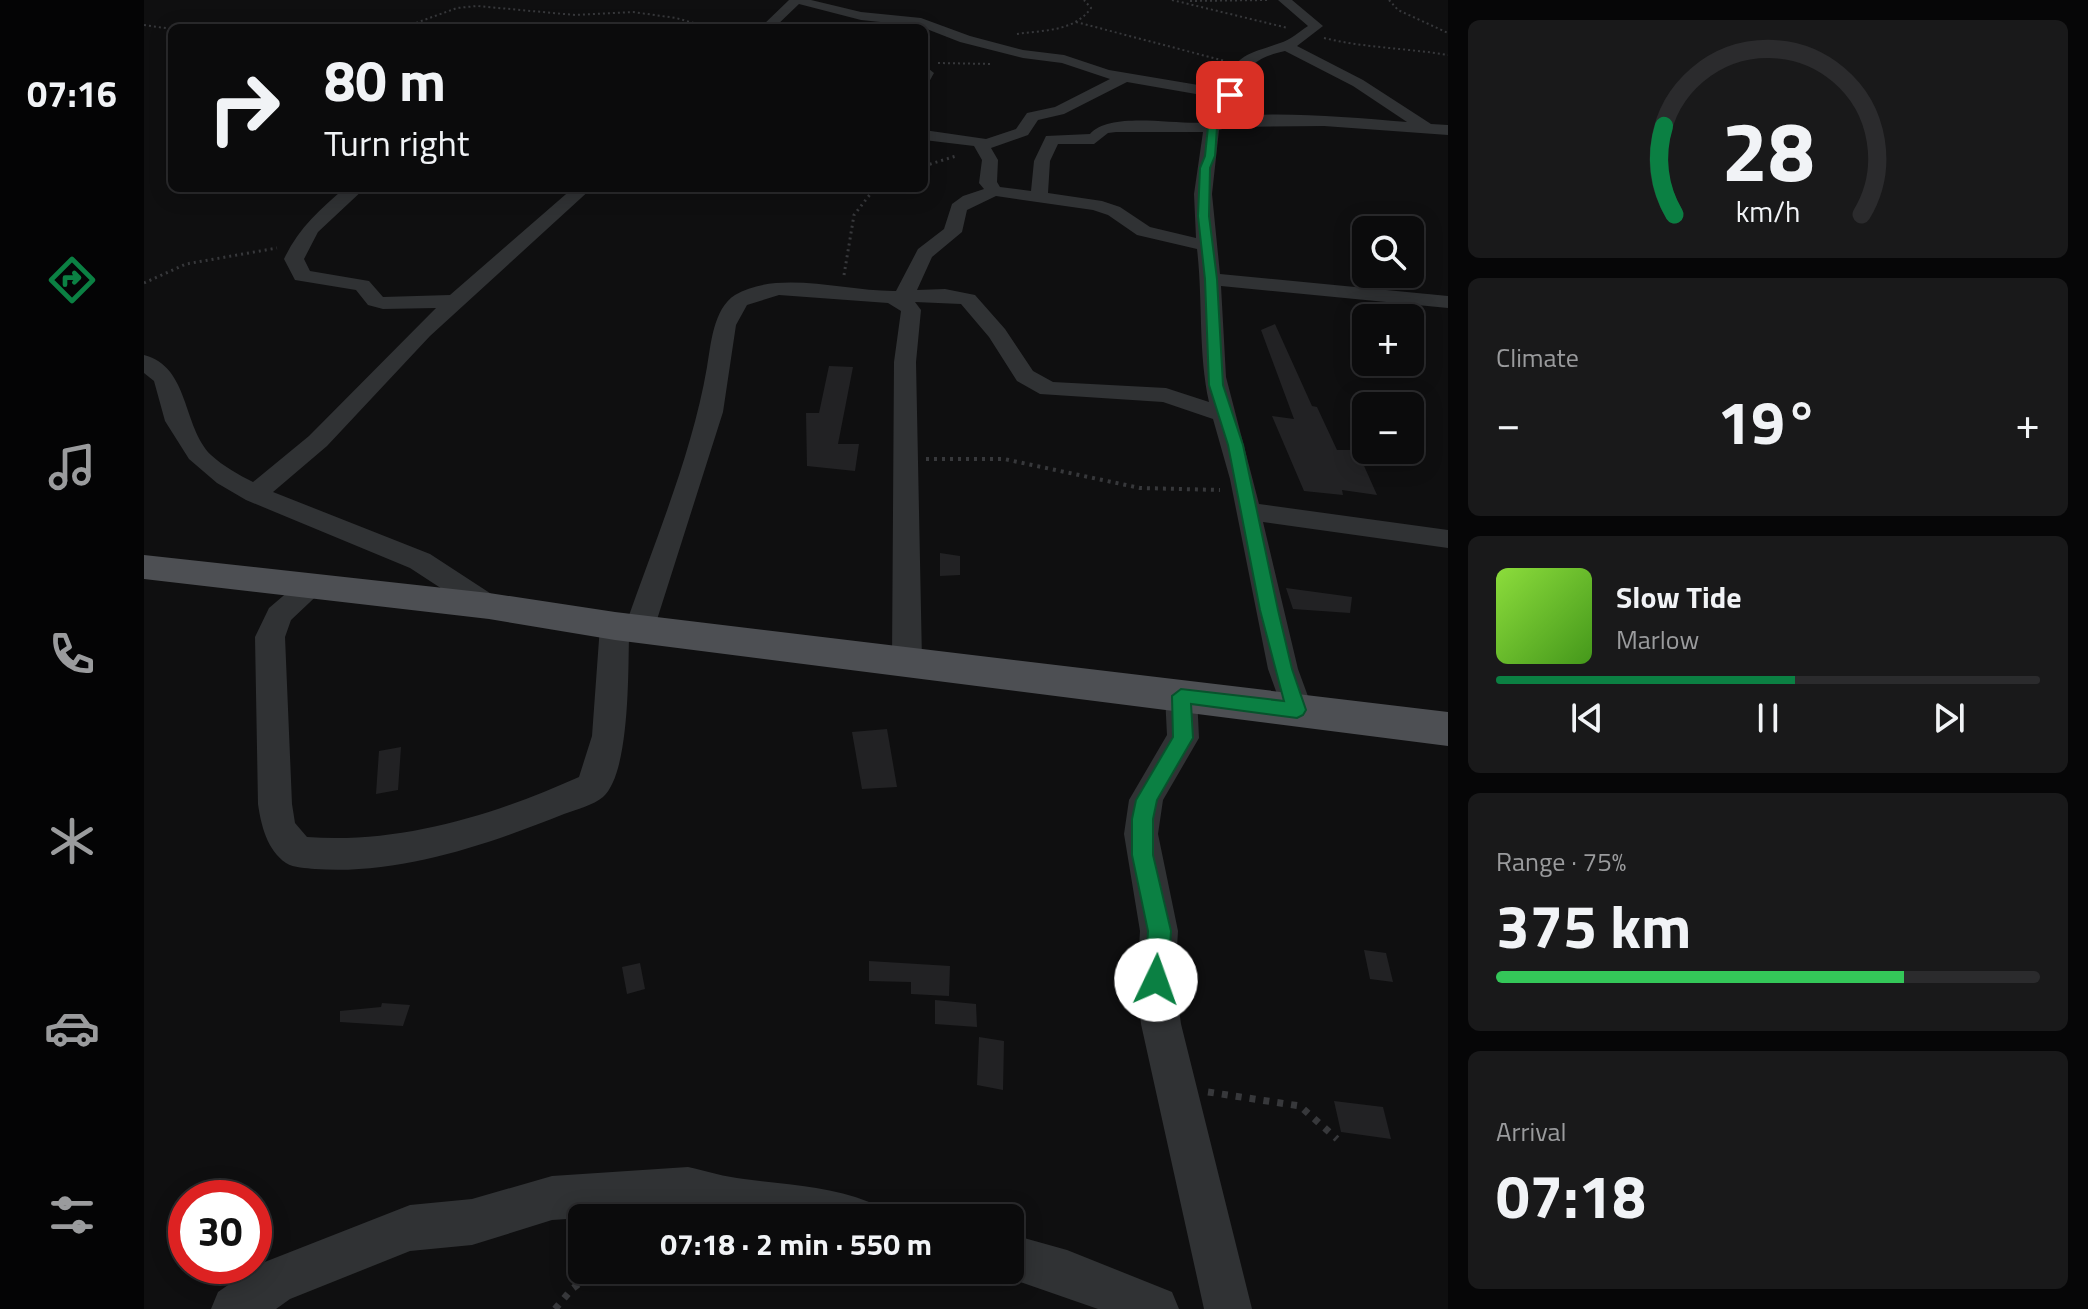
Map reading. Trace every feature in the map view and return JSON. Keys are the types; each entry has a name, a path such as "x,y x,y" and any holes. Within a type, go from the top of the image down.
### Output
{"main road":[{"path":"144,567 489,606 627,628 1448,729"}],"street":[{"path":"771,24 796,0 838,12 927,24"},
{"path":"1284,0 1316,26 1287,46 1256,54 1241,66 1215,125 1204,180 1204,216 1211,279 1216,385 1226,415 1283,669 1297,710"},
{"path":"780,15 838,12"},
{"path":"928,24 1023,54 1064,59 1125,77 1230,95"},
{"path":"1287,46 1437,129"},
{"path":"983,145 1022,132 1032,116 1059,111 1125,77"},
{"path":"1039,198 1042,161 1052,139 1094,139 1103,129 1268,120 1437,129"},
{"path":"928,135 974,140 983,145 990,160 988,183 995,191"},
{"path":"898,296 934,243 953,232 958,208 969,200 995,191 1096,205 1118,214 1131,226 1144,231 1208,246"},
{"path":"351,192 326,212 299,246 294,259 302,276 362,285 375,301 383,303 457,301"},
{"path":"255,494 318,441 422,331 579,192"},
{"path":"1211,279 1448,302"},
{"path":"313,586 279,615 270,637 275,804 279,829 298,852 324,856 448,838 591,787 598,780 627,628 711,412 725,325 739,301 769,290 968,299 997,334 1025,376 1048,389 1166,395 1226,415"},
{"path":"898,296 911,310 905,362 907,661"},
{"path":"144,362 164,378 172,396 177,421 201,459 226,478 255,494 420,561 489,606"},
{"path":"1246,500 1448,539"},
{"path":"1181,696 1183,738 1168,758 1146,800 1141,834 1159,931 1156,980 1161,1024 1228,1309"},
{"path":"235,1309 274,1282 410,1228 472,1222 552,1198 688,1189 767,1204"},
{"path":"1024,1261 1067,1273 1155,1309"}],"path":[{"path":"985,44 1084,19 1091,8 1084,0"},
{"path":"1172,0 1363,47 1403,47 1448,55"},
{"path":"1177,1 1267,0"},
{"path":"1389,0 1398,10 1448,33"},
{"path":"413,24 457,8 477,6 575,15 633,12 697,24"},
{"path":"1076,22 1241,66"},
{"path":"144,25 168,28"},
{"path":"930,66 1006,63 1023,54"},
{"path":"842,291 854,215 872,192"},
{"path":"144,283 173,268 209,258 299,246"},
{"path":"907,459 1004,459 1161,491 1246,500"},
{"path":"1175,1088 1242,1095 1300,1106 1337,1139"},
{"path":"555,1309 579,1284"}],"building":[{"path":"1275,324 1312,406 1317,407 1337,450 1352,450 1352,464 1363,464 1377,495 1342,490 1343,495 1304,491 1272,416 1294,419 1261,330"},
{"path":"829,366 853,367 838,444 859,444 855,471 807,466 806,413 819,413"},
{"path":"940,553 960,556 960,575 940,576"},
{"path":"1286,588 1352,597 1350,613 1293,609"},
{"path":"887,729 897,787 862,789 852,732"},
{"path":"401,747 398,790 376,794 379,751"},
{"path":"1364,950 1386,953 1393,982 1370,979"},
{"path":"869,961 950,966 949,996 911,994 911,982 869,981"},
{"path":"640,963 645,989 627,994 622,967"},
{"path":"935,1000 976,1004 977,1027 935,1024"},
{"path":"382,1003 410,1005 403,1026 340,1022 340,1011 381,1007"},
{"path":"979,1037 1004,1041 1003,1090 977,1085"},
{"path":"1334,1101 1383,1107 1391,1139 1341,1132"}],"route":[{"path":"1156,980 1159,931 1141,834 1146,800 1168,758 1183,738 1181,696 1297,710 1283,669 1269,610 1235,445 1216,385 1211,279 1204,216 1205,168 1210,156 1212,127 1230,95"}]}
